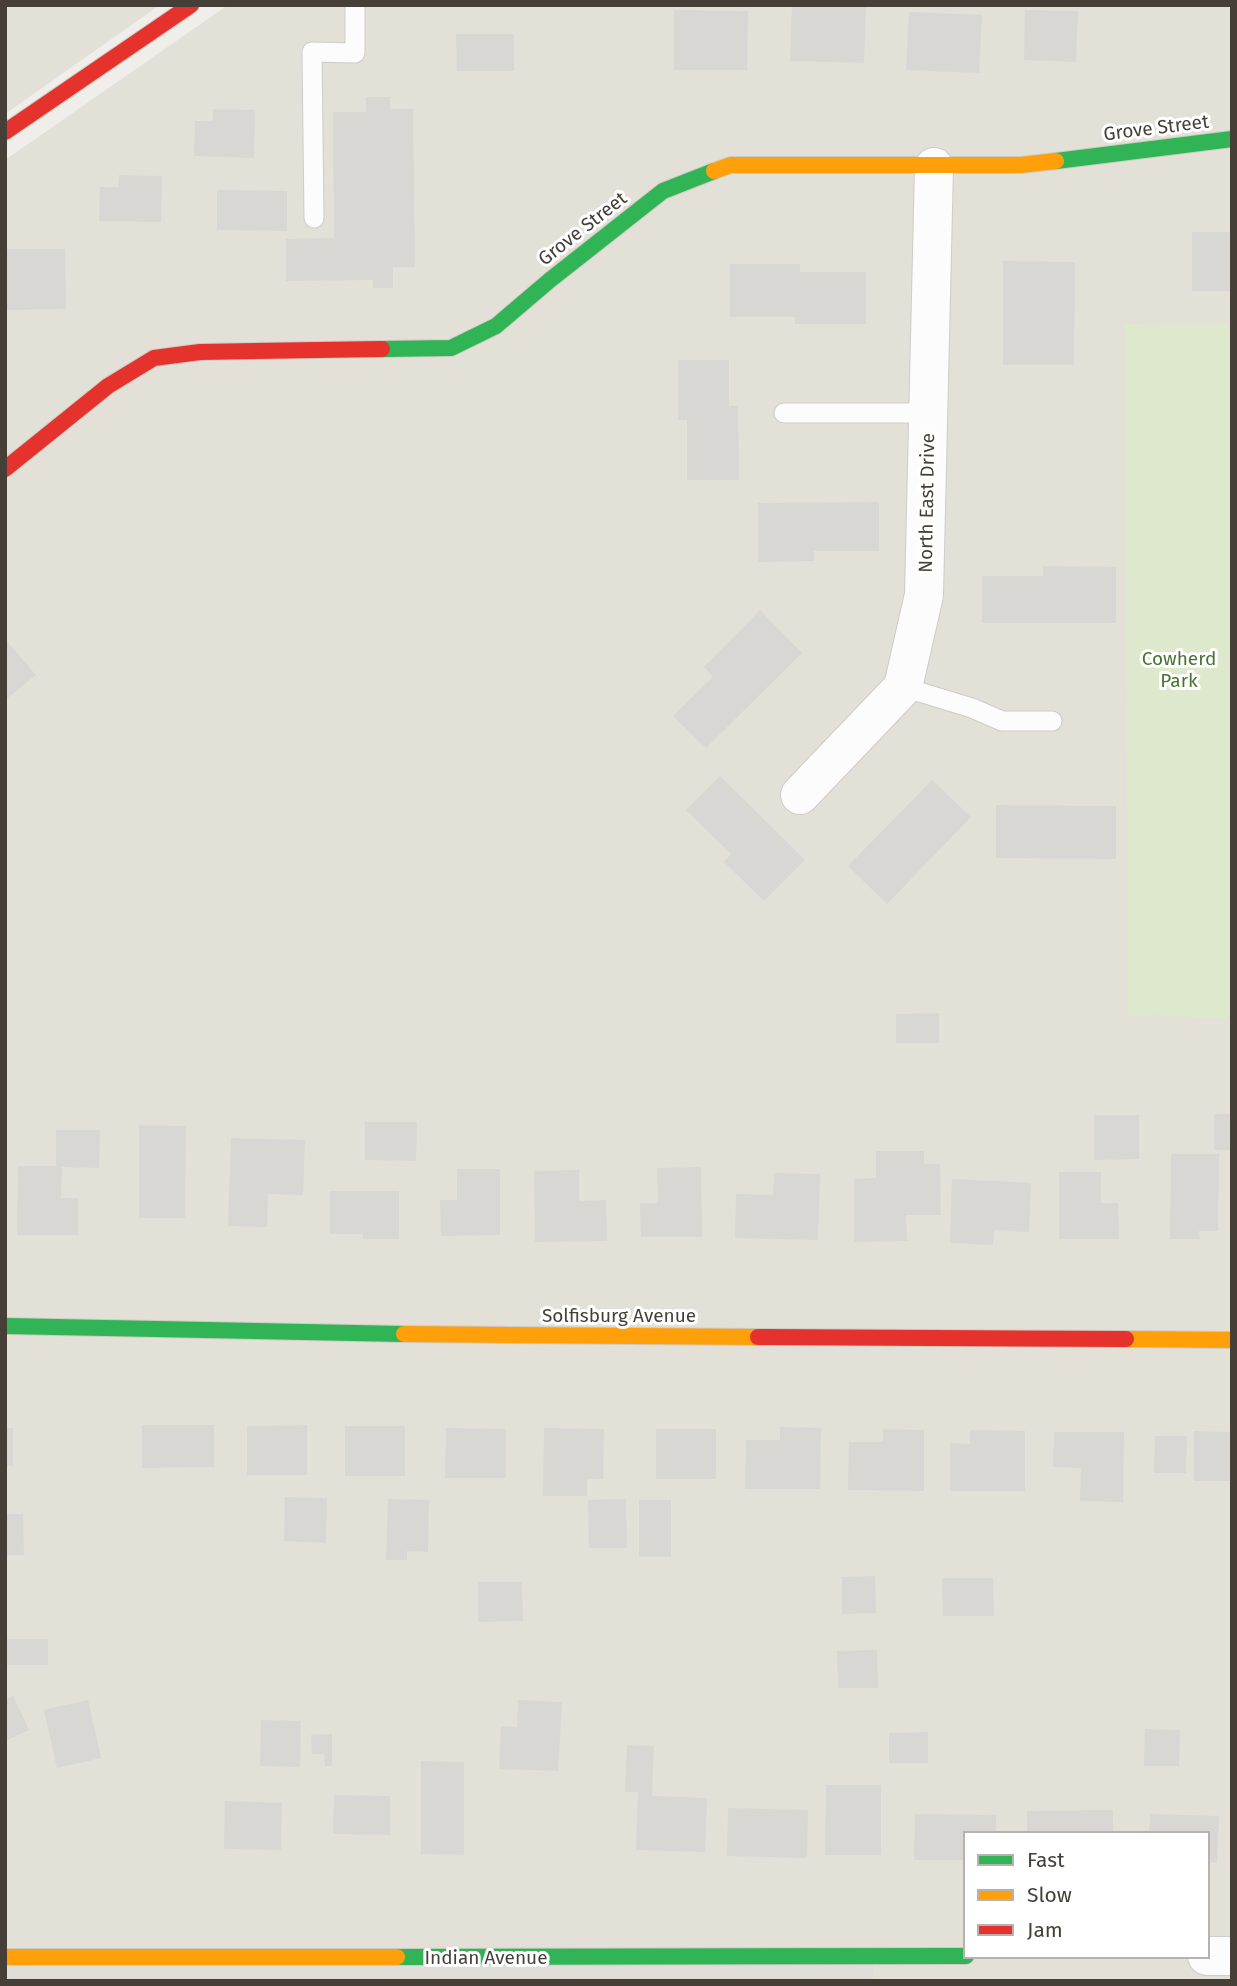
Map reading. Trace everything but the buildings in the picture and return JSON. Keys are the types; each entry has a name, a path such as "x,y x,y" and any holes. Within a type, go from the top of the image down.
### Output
{"street":[{"path":"5,132 191,5"},
{"name":"Grove Street","path":"5,469 108,386 154,358 200,352 451,348 496,326 550,279 663,191 732,165 1021,165 1232,139"},
{"name":"North East Drive","path":"903,687 924,595 933,167"},
{"path":"800,795 903,687"},
{"name":"Solfisburg Avenue","path":"5,1326 428,1335 1232,1339"},
{"name":"Indian Avenue","path":"5,1957 964,1956"},
{"path":"1209,1956 1232,1956"}],"lane":[{"path":"314,218 312,52 355,53 355,5"},
{"path":"784,414 928,413"},
{"path":"903,687 972,708 1002,721 1052,721"}],"shaded area":[{"path":"5,5 160,5 5,114"},
{"path":"228,5 1232,5 1232,1981 874,1981 875,1949 5,1949 5,160"},
{"path":"5,1949 875,1949 874,1981 5,1981"}],"green space":[{"name":"Cowherd Park","path":"1232,323 1232,1019 1128,1014 1125,324"}],"traffic: fast":[{"path":"1056,161 1232,139"},
{"path":"382,349 451,348 496,326 663,191 714,171"},
{"path":"5,1326 404,1334"},
{"path":"397,1957 964,1956"}],"traffic: slow":[{"path":"714,171 731,165 1021,165 1056,161"},
{"path":"404,1334 758,1337"},
{"path":"1126,1339 1232,1340"},
{"path":"5,1957 397,1957"}],"traffic: jam":[{"path":"5,132 191,5"},
{"path":"5,469 108,386 154,358 200,352 382,349"},
{"path":"758,1337 1126,1339"}]}
